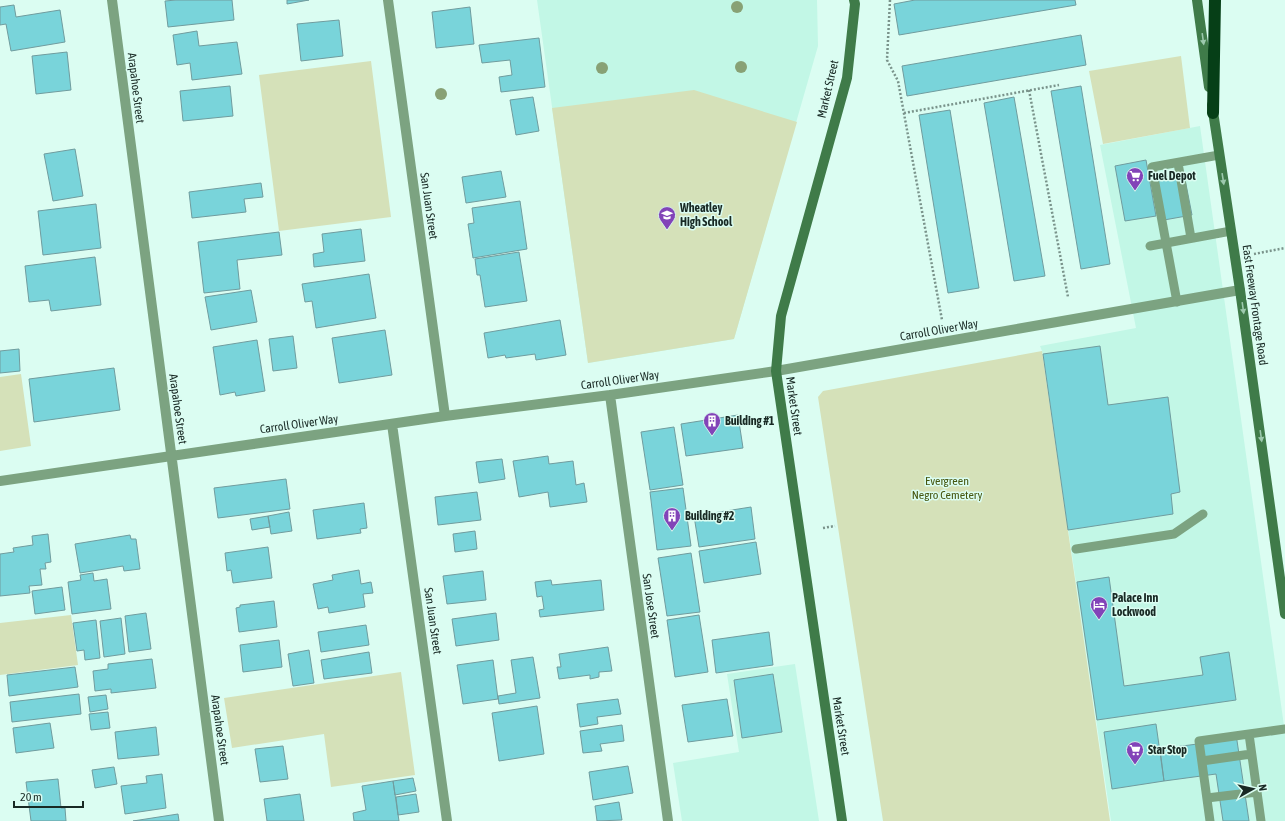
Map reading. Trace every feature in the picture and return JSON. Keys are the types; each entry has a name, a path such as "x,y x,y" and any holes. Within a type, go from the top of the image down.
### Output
{"highway":[{"path":"1213,113 1215,0"}],"street":[{"name":"Arapahoe Street","path":"112,0 220,821"},
{"name":"San Juan Street","path":"388,0 445,416"},
{"name":"Market Street","path":"842,821 776,371 781,316 847,78 855,4 854,0"},
{"name":"East Freeway Frontage Road","path":"1197,0 1240,290 1285,614"},
{"name":"Carroll Oliver Way","path":"0,481 445,416 610,395 776,371 1240,290"},
{"name":"San Jose Street","path":"610,395 668,821"},
{"name":"San Juan Street","path":"392,424 447,821"}],"lane":[{"path":"1177,302 1152,167 1220,155"},
{"path":"1178,163 1191,238"},
{"path":"1150,246 1231,231"},
{"path":"1076,549 1174,534 1203,514"},
{"path":"1210,821 1199,741 1285,729"},
{"path":"1249,734 1261,821"},
{"path":"1202,761 1252,754"},
{"path":"1207,798 1257,792"}],"path":[{"path":"890,0 887,60 898,81 942,320"},
{"path":"904,112 1060,85"},
{"path":"1029,90 1068,297"},
{"path":"1254,254 1285,248"},
{"path":"823,528 835,526"}],"shaded area":[{"name":"Wheatley High School","path":"537,0 817,0 818,46 734,339 588,363"},
{"path":"1200,126 1285,733 1285,821 1111,821 1042,351 1040,346 1136,328 1100,145"},
{"path":"795,664 819,821 682,821 673,763 739,752 727,674"}],"green space":[{"path":"1181,56 1190,128 1103,144 1089,71"},
{"path":"371,61 391,217 279,231 259,75"},
{"name":"Wheatley High School","path":"694,90 797,122 734,339 588,363 552,108"},
{"name":"Evergreen Negro Cemetery","path":"1042,351 1110,821 883,821 818,397 823,391"},
{"path":"21,374 31,446 0,451 0,377"},
{"path":"71,615 78,665 0,675 0,623"},
{"path":"401,672 415,775 331,787 324,734 232,748 224,698"}],"building":[{"path":"232,0 234,20 168,27 165,1"},
{"path":"287,0 309,0 287,4"},
{"path":"915,0 1075,0 1076,5 899,35 894,4"},
{"path":"14,5 16,17 60,10 65,42 11,51 6,24 0,25 0,7"},
{"path":"470,7 474,44 436,48 432,12"},
{"path":"339,20 343,56 301,61 297,24"},
{"path":"197,31 199,46 237,42 242,74 192,80 190,63 177,65 173,35"},
{"path":"1081,35 1086,65 907,96 902,66"},
{"path":"539,38 545,87 501,92 499,77 512,75 510,60 482,63 479,45"},
{"path":"67,52 71,90 36,94 32,56"},
{"path":"230,86 233,116 183,121 180,91"},
{"path":"1081,86 1110,264 1081,269 1051,91"},
{"path":"533,97 539,131 516,135 510,100"},
{"path":"1014,97 1045,276 1014,281 984,103"},
{"path":"950,110 979,288 948,293 919,115"},
{"path":"75,149 83,196 53,201 44,154"},
{"name":"Fuel Depot","path":"1146,160 1156,216 1125,221 1115,166"},
{"path":"501,171 506,197 466,203 462,177"},
{"name":"Fuel Depot","path":"1184,174 1192,215 1164,220 1157,178"},
{"path":"261,183 263,197 244,199 246,212 192,218 189,192"},
{"path":"520,201 527,249 473,258 468,224 474,223 472,208"},
{"path":"96,204 101,248 43,255 38,211"},
{"path":"361,229 365,261 314,267 313,254 324,252 322,234"},
{"path":"279,232 282,255 237,260 240,289 204,293 198,242"},
{"path":"519,252 527,301 485,307 480,275 477,275 475,259"},
{"path":"95,257 101,305 51,311 49,300 29,302 25,266"},
{"path":"369,274 376,318 316,328 312,301 305,302 302,284"},
{"path":"251,290 257,322 211,330 205,297"},
{"path":"560,320 566,355 536,360 535,354 506,358 505,355 488,358 484,333"},
{"path":"385,330 392,375 339,383 332,338"},
{"path":"293,336 297,368 273,371 269,339"},
{"path":"257,340 265,391 236,396 235,392 220,395 213,347"},
{"path":"1100,346 1108,405 1168,397 1180,492 1171,494 1173,514 1068,530 1043,354"},
{"path":"19,349 20,371 0,373 0,351"},
{"path":"114,368 120,410 34,422 29,379"},
{"name":"Building #1","path":"738,415 743,448 686,456 681,424"},
{"name":"Building #2","path":"674,427 683,485 650,490 641,432"},
{"path":"548,456 549,464 573,461 576,485 584,483 587,502 550,507 548,492 519,497 513,461"},
{"path":"502,459 505,479 479,483 476,462"},
{"path":"286,479 290,509 218,518 214,488"},
{"name":"Building #2","path":"683,488 691,546 657,550 650,492"},
{"path":"477,492 481,520 438,525 435,497"},
{"path":"364,503 367,528 360,529 361,533 317,539 313,510"},
{"path":"751,507 755,539 699,547 694,516"},
{"path":"289,512 292,531 271,534 268,516"},
{"path":"268,516 270,527 252,530 250,519"},
{"path":"475,531 477,549 455,552 453,534"},
{"path":"48,534 51,562 45,563 46,569 40,569 42,585 29,586 30,593 0,596 0,554 14,552 13,548 33,545 32,536"},
{"path":"130,535 131,539 136,539 140,569 124,571 123,566 80,573 75,544"},
{"path":"756,542 761,574 704,583 699,551"},
{"path":"268,547 272,578 233,583 231,570 227,571 225,553"},
{"name":"Building #2","path":"691,553 700,612 667,616 658,558"},
{"path":"359,570 361,584 371,582 373,593 363,594 365,607 329,613 328,607 318,609 313,584 333,580 332,575"},
{"path":"483,571 486,600 447,604 443,576"},
{"path":"93,573 94,581 107,579 111,609 72,614 68,582 81,580 80,575"},
{"name":"Palace Inn Lockwood","path":"1109,577 1124,686 1203,675 1200,657 1229,652 1236,700 1097,720 1077,582"},
{"path":"551,580 552,585 601,580 604,610 540,617 539,610 544,609 542,596 537,597 535,582"},
{"path":"62,587 65,610 35,614 32,591"},
{"path":"274,601 277,627 239,632 236,608 240,607 240,605"},
{"path":"146,613 151,649 129,652 125,616"},
{"path":"496,613 499,640 456,646 452,619"},
{"path":"699,615 708,672 675,677 667,620"},
{"path":"121,618 125,654 104,657 100,621"},
{"path":"96,620 100,658 85,660 84,650 77,651 73,623"},
{"path":"366,625 369,645 321,652 318,632"},
{"path":"769,632 773,665 716,673 712,640"},
{"path":"279,640 282,667 243,672 240,645"},
{"path":"608,647 612,671 599,672 599,677 590,679 590,675 559,679 557,667 561,667 559,654"},
{"path":"309,650 314,683 293,686 288,654"},
{"path":"369,652 372,673 324,679 321,660"},
{"path":"533,657 540,698 499,704 498,696 516,693 511,660"},
{"path":"152,659 156,688 111,693 111,689 95,691 93,671 108,669 108,664"},
{"path":"493,660 498,699 463,704 457,665"},
{"path":"75,667 78,687 9,696 7,675"},
{"path":"773,674 782,732 742,738 734,680"},
{"path":"79,694 81,714 12,722 10,702"},
{"path":"106,695 108,709 90,712 88,697"},
{"path":"618,699 621,714 597,717 598,724 580,727 577,704"},
{"path":"727,699 733,736 688,742 682,705"},
{"path":"537,706 544,754 499,761 492,713"},
{"path":"108,712 110,728 91,730 89,714"},
{"path":"50,723 54,748 16,753 13,728"},
{"name":"Star Stop","path":"1156,724 1164,781 1112,789 1104,732"},
{"path":"622,725 624,741 600,744 602,751 583,753 580,731"},
{"path":"156,727 159,755 118,759 115,732"},
{"path":"1236,734 1249,821 1223,821 1216,774 1164,781 1160,749 1212,742"},
{"path":"283,746 288,779 260,782 255,749"},
{"path":"628,766 633,793 593,800 589,772"},
{"path":"114,767 117,784 95,788 92,770"},
{"path":"162,774 166,808 125,814 121,786 147,783 146,776"},
{"path":"413,778 416,791 395,795 393,781"},
{"path":"58,779 61,808 65,808 66,821 31,821 26,782"},
{"path":"393,781 399,821 354,821 353,813 366,810 362,786"},
{"path":"300,794 304,821 267,821 264,799"},
{"path":"416,794 419,812 398,815 396,797"},
{"path":"619,802 622,820 597,821 595,806"},
{"path":"178,814 179,821 133,821"}],"place":[{"name":"Fuel Depot","path":"1135,191"},
{"name":"Wheatley High School","path":"667,230"},
{"name":"Building #1","path":"712,436"},
{"name":"Building #2","path":"672,531"},
{"name":"Palace Inn Lockwood","path":"1099,620"},
{"name":"Star Stop","path":"1135,765"}]}
